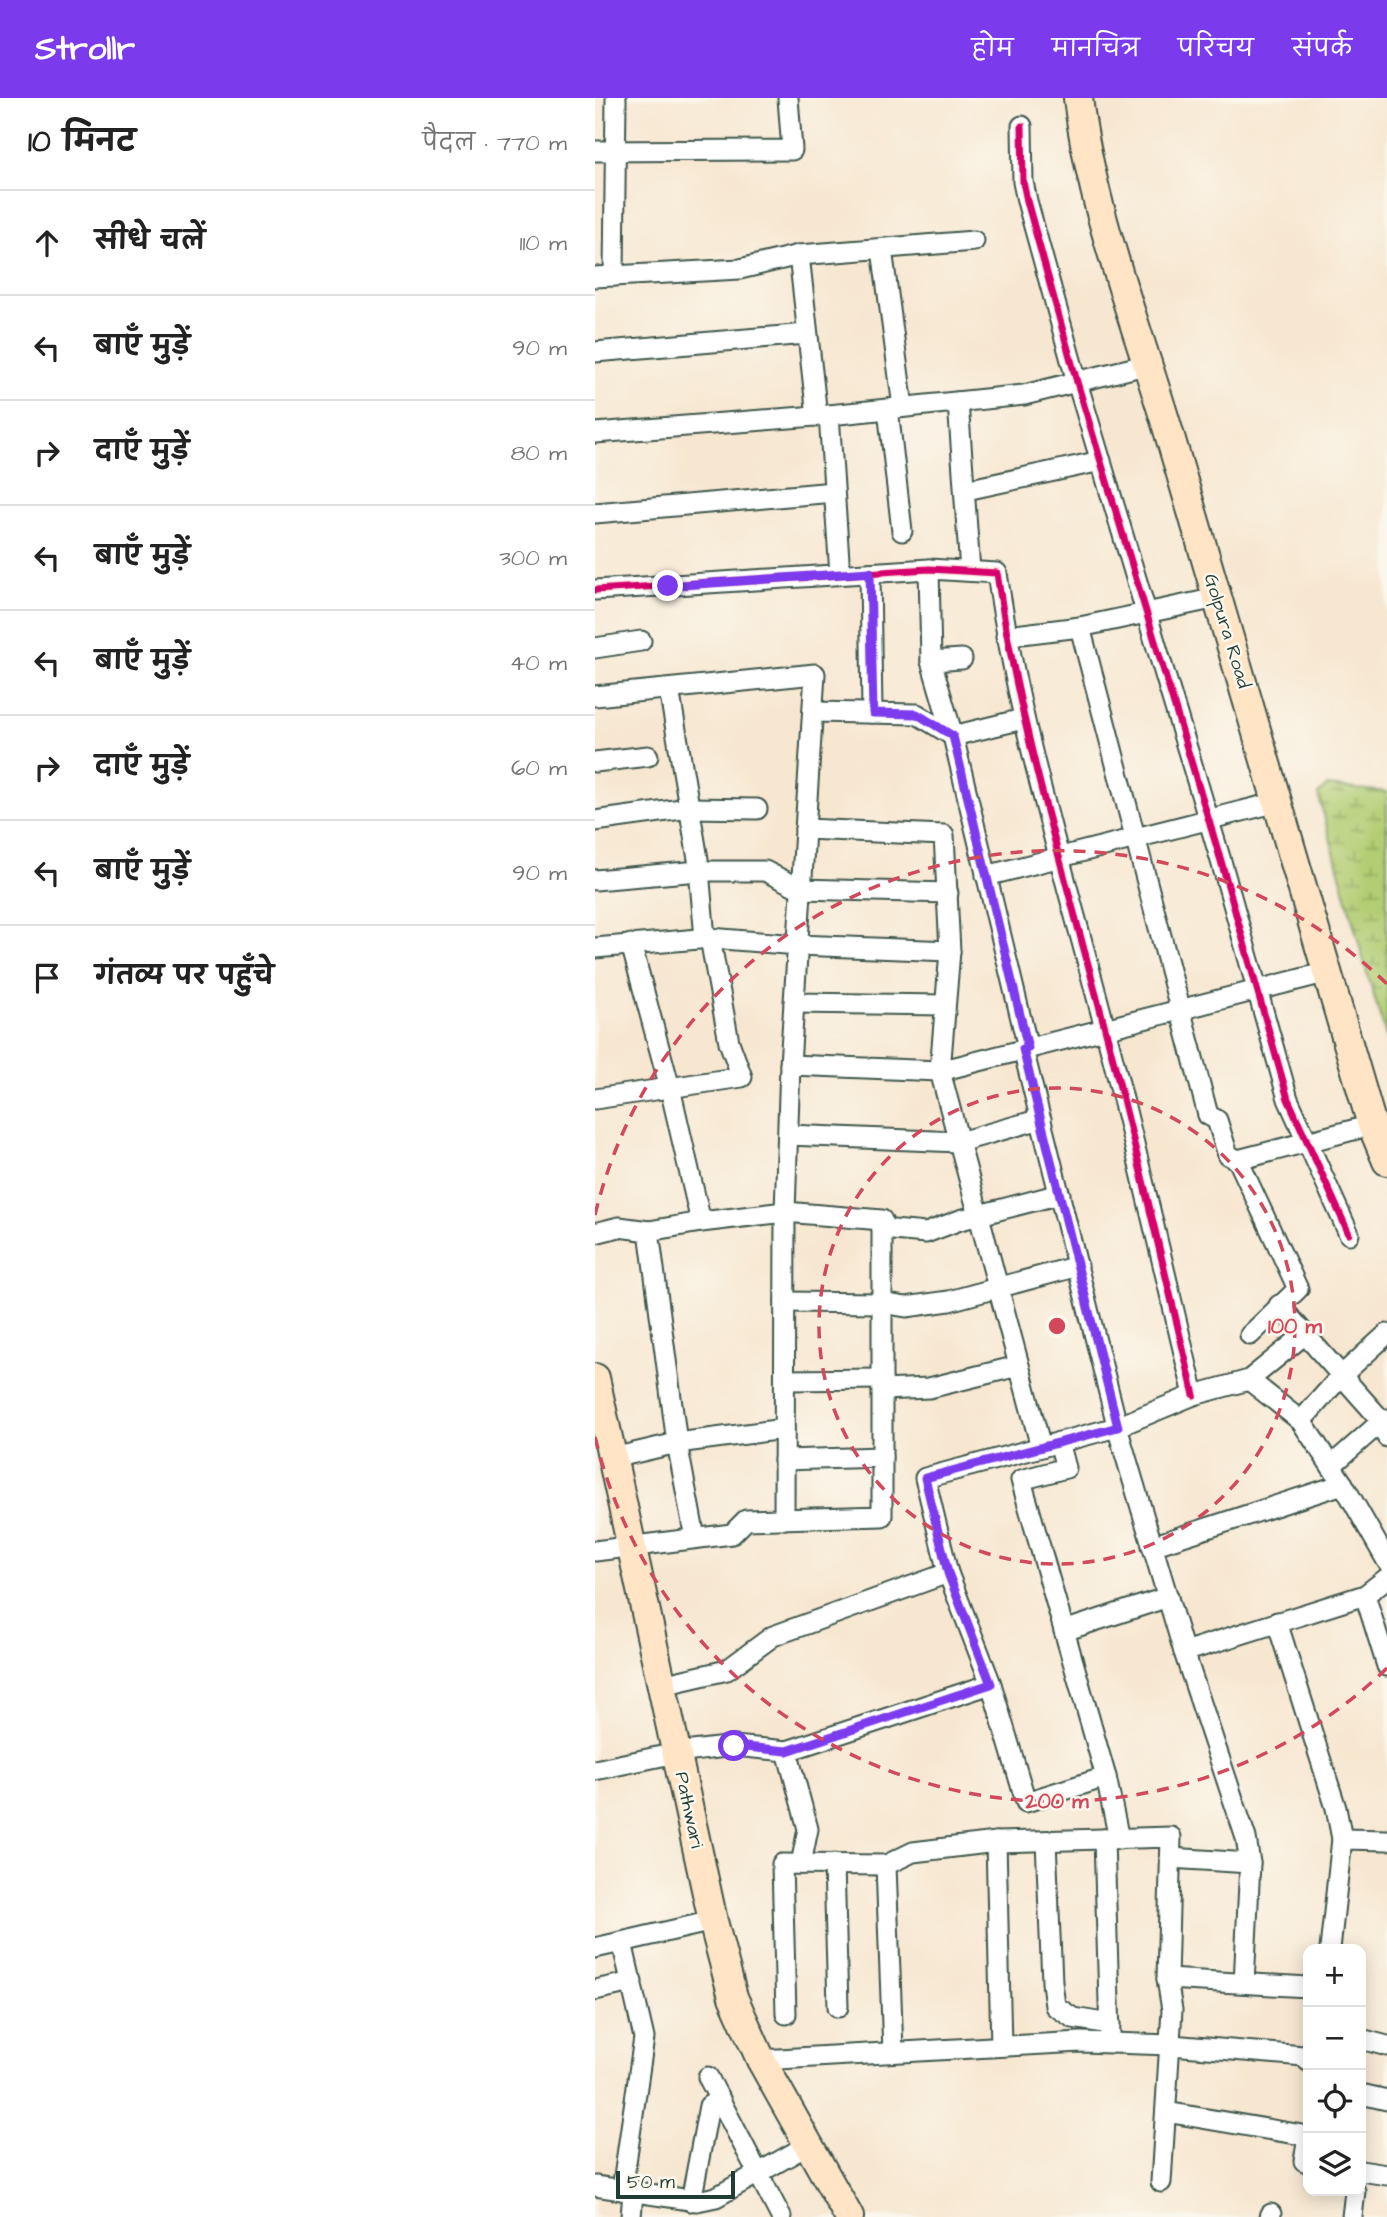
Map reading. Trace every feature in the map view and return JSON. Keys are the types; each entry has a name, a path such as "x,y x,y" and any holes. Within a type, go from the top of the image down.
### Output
{"street":[{"path":"616,98 615,152 605,195 604,276 740,269 799,255 974,241"},
{"path":"595,151 792,150 788,98"},
{"name":"Golpura Road","path":"1077,98 1105,225 1149,364 1372,1125 1387,1161"},
{"path":"1022,126 1025,191 1077,382 1148,614 1288,1099 1349,1234"},
{"path":"882,248 902,531"},
{"path":"799,255 806,334 823,415 834,492 840,574"},
{"path":"595,352 806,334"},
{"path":"595,433 823,415 1024,395 1149,364"},
{"path":"958,402 970,571"},
{"path":"965,491 1101,461"},
{"path":"595,513 834,492"},
{"path":"929,569 931,661 953,736 1077,1266 1152,1546 1246,1838 1250,1863 1244,1983"},
{"path":"595,590 929,569 997,573 1006,636 1023,719 1105,1028 1195,1395"},
{"path":"870,572 873,713"},
{"path":"1006,636 1080,627 1217,598"},
{"path":"1080,627 1208,1115 1217,1120 1227,1155 1238,1160 1372,1125"},
{"path":"595,648 641,641"},
{"path":"931,661 962,659"},
{"path":"595,696 815,674 790,1065 785,1212 784,1519"},
{"path":"595,1099 742,1077 729,1042 708,938 669,689"},
{"path":"813,712 917,714 953,736 1023,719"},
{"path":"595,762 648,757"},
{"path":"986,876 1278,802"},
{"path":"595,821 689,808 757,809"},
{"path":"805,829 944,835 950,951 940,1071 1019,1366 1050,1444 1066,1468 1021,1480 1106,1777 1111,1839 1110,2033"},
{"path":"595,878 699,871 765,871 801,889 948,893"},
{"path":"595,948 708,938 797,945 950,951"},
{"path":"631,944 670,1088 701,1222"},
{"path":"790,1065 940,1071 1328,972"},
{"path":"794,1003 945,1005"},
{"path":"788,1135 960,1142 1041,1119"},
{"path":"1238,1160 1298,1289 1250,1335"},
{"path":"882,1229 926,1233 979,1215 1060,1194"},
{"path":"595,1233 619,1227 649,1231 785,1212 882,1220 882,1516 746,1520 731,1534 595,1551"},
{"path":"649,1231 677,1443 695,1538"},
{"path":"785,1302 882,1303 906,1307 949,1301 1077,1266"},
{"path":"1279,1306 1385,1426 1331,1466"},
{"path":"1106,1777 1026,1802 991,1684 948,1573 925,1478 1118,1427 1195,1395 1249,1380 1305,1334"},
{"path":"1301,1422 1341,1376 1387,1334"},
{"path":"785,1380 929,1388 1019,1366"},
{"name":"Pathwari","path":"595,1378 713,1921 733,1997 761,2060 849,2217"},
{"path":"1249,1380 1301,1422 1343,1484 1387,1561"},
{"path":"613,1458 677,1443 785,1429"},
{"path":"784,1460 882,1457"},
{"path":"1152,1546 1343,1484"},
{"path":"662,1685 727,1670 773,1636 948,1573"},
{"path":"1184,1651 1366,1595 1387,1578"},
{"path":"1366,1595 1387,1666"},
{"path":"1064,1631 1168,1597"},
{"path":"1277,1622 1336,1808 1342,1839 1331,1944"},
{"path":"595,1770 676,1753 734,1746 787,1751 991,1684"},
{"path":"787,1751 808,1829 801,1864"},
{"path":"786,2014 782,1864 886,1865 913,1852 996,1842 1171,1837 1167,1979 1172,2010 1171,2045 1161,2182"},
{"path":"1342,1839 1387,1840"},
{"path":"1047,1841 1055,2006 1073,2018 1110,2033 1171,2045 1303,2056"},
{"path":"996,1842 1001,2046"},
{"path":"1170,1858 1250,1863"},
{"path":"834,1864 838,2007"},
{"path":"886,1865 893,2052"},
{"path":"595,1948 713,1921"},
{"path":"622,1942 645,2038 628,2191 631,2217"},
{"path":"1167,1979 1303,1987"},
{"path":"595,1990 632,1982"},
{"path":"761,2060 1081,2042 1110,2033"},
{"path":"1366,2040 1387,2046"},
{"path":"708,2077 781,2217"},
{"path":"1366,2095 1387,2100"},
{"path":"695,2206 709,2106 720,2099"},
{"path":"1166,2112 1303,2135"},
{"path":"595,2186 695,2206 808,2145"},
{"path":"1366,2172 1387,2175"},
{"path":"1352,2217 1354,2196"}],"green space":[{"path":"1327,786 1387,792 1387,1039 1318,794"}],"cycle path":[{"path":"1022,126 1023,182 1027,201 1077,382 1221,861 1288,1099 1349,1234"},
{"path":"595,590 929,569 997,573 1029,738 1125,1105 1194,1395"}],"route":[{"path":"668,586 870,572 873,713 917,714 953,736 1028,1048 1023,1049 1118,1427 925,1478 948,1573 991,1684 787,1751 734,1746"}]}
